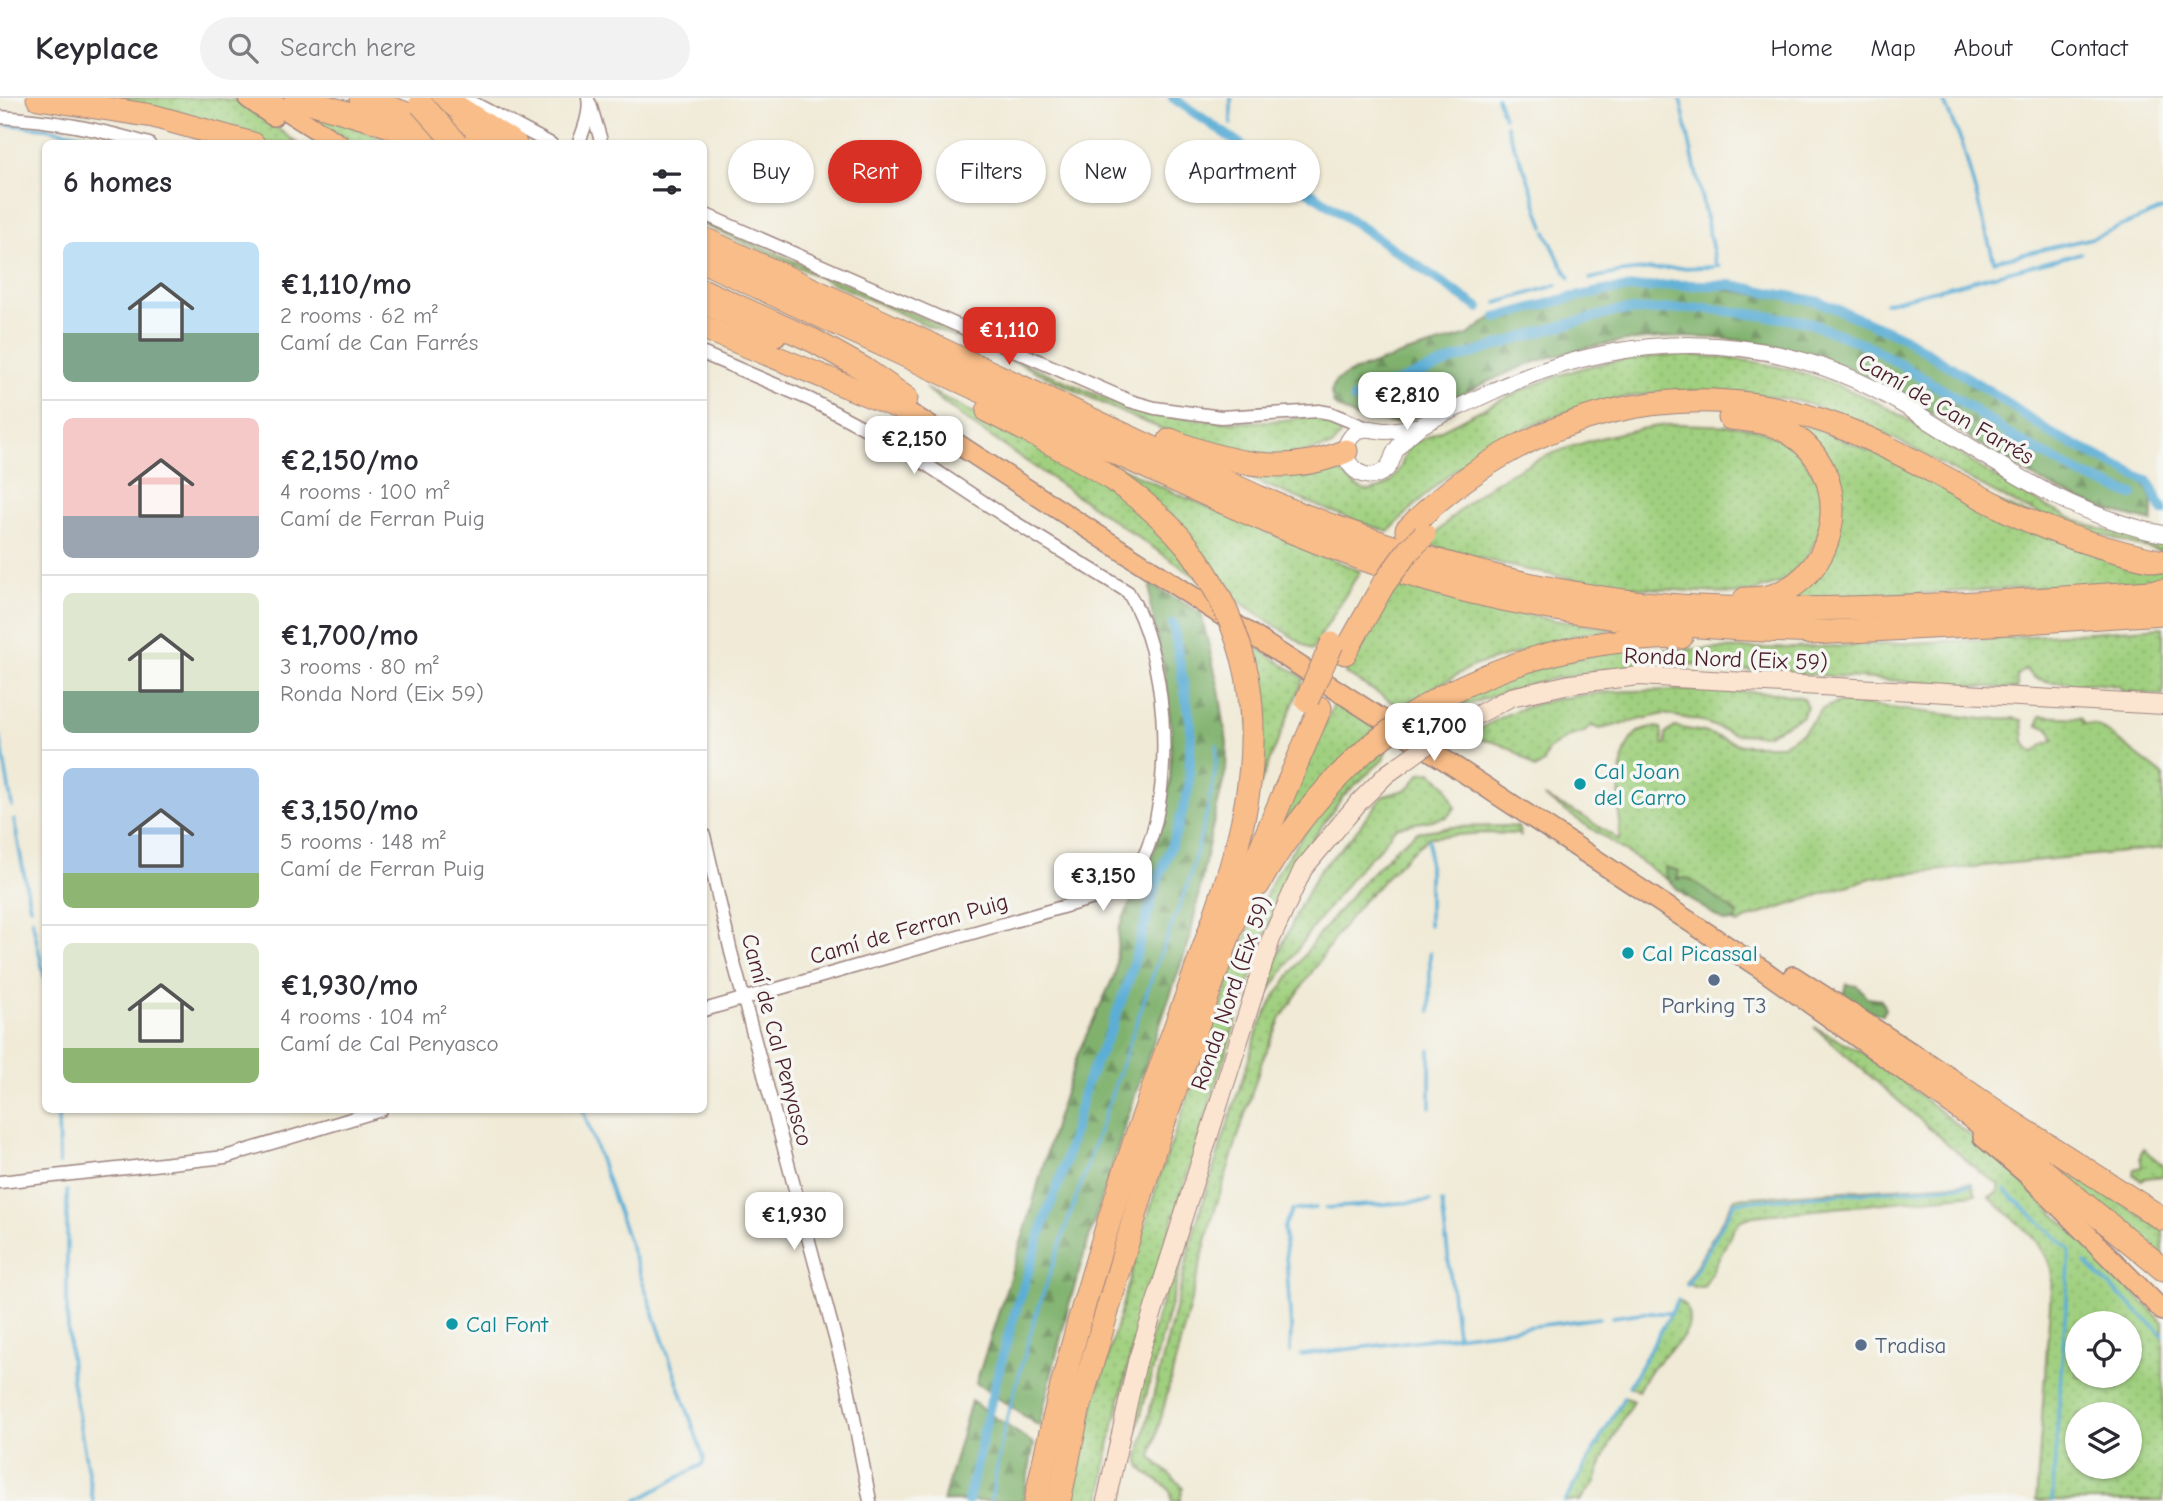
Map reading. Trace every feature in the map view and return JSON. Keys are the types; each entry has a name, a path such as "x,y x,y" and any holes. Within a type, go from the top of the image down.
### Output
{"highway":[{"path":"38,98 153,117 238,140"},
{"path":"426,100 454,140"},
{"path":"426,100 507,140"},
{"path":"258,101 374,108 481,140"},
{"path":"258,101 310,140"},
{"path":"290,105 334,140"},
{"path":"374,108 432,140"},
{"path":"707,240 1327,526 1382,545 1513,581 1603,598 1661,605 1761,610 1931,606 2163,591"},
{"path":"707,263 1221,502 1374,563 1468,591 1576,613 1717,628 1825,632"},
{"path":"707,292 825,347 863,369 903,403"},
{"path":"777,295 887,359 1103,472 1148,505 1189,548 1208,576 1237,637 1247,675 1254,733 1252,771 1241,830 1220,901 1144,1114 1113,1210 1055,1414 1036,1501"},
{"path":"707,306 858,372 1460,769 1763,970 1899,1065 2027,1157 2163,1269"},
{"path":"707,319 903,403 961,432 1474,765 2013,1123 2163,1219"},
{"path":"707,329 903,403"},
{"path":"976,366 1217,457 1256,464 1317,463 1348,444"},
{"path":"1220,901 1339,648 1375,583 1408,551 1415,533 1441,497 1507,451 1579,420 1658,403 1711,401 1793,412 1830,423 1891,449 2008,510 2055,531 2104,548 2163,562"},
{"path":"1415,533 1511,466 1566,441 1615,426 1690,416 1741,419 1775,426 1805,445 1823,468 1833,503 1829,539 1811,570 1788,588 1765,598 1661,605"},
{"path":"1223,957 1258,885 1286,838 1326,789 1368,748 1407,718 1463,685 1523,661 1602,642 2163,613"},
{"path":"1059,1501 1078,1411 1145,1181 1251,871 1314,704"},
{"path":"1924,1062 1997,1103 2163,1206"},
{"path":"1899,1065 2029,1176 2163,1311"}],"main road":[{"name":"Ronda Nord (Eix 59)","path":"1106,1501 1137,1362 1271,939 1303,869 1359,802 1387,774 1445,732 1511,697 1570,684 1639,676 2163,705"}],"street":[{"path":"464,98 543,140"},
{"path":"580,140 589,100"},
{"path":"589,100 601,140"},
{"path":"0,117 57,122 109,131 137,140"},
{"path":"707,215 1130,401 1155,408 1221,417 1312,410 1330,413 1375,429 1392,442 1394,453"},
{"name":"Camí de Can Farrés","path":"1421,426 1517,379 1553,366 1603,353 1674,345 1721,346 1794,358 1847,376 1902,404 2039,490 2087,512 2163,534"},
{"name":"Camí de Ferran Puig","path":"707,355 811,400 900,447 1006,517 1128,592 1151,645 1165,744 1162,789 1148,848 1125,889 707,1009"},
{"path":"1343,418 1349,425 1351,467 1369,476 1384,471 1407,437 1421,426"},
{"path":"1348,444 1359,430 1421,426"},
{"name":"Camí de Cal Penyasco","path":"707,848 743,998 846,1382 870,1501"},
{"path":"0,1182 225,1157 371,1113"}],"green space":[{"path":"85,98 216,98 238,101 294,140 251,140"},
{"path":"296,110 341,122 388,140 350,140"},
{"path":"707,222 1117,404 1179,417 1220,421 1262,422 1320,417 1340,427 1340,435 1332,446 1276,458 1195,442 1125,414 1022,365 707,226"},
{"path":"1715,288 1815,304 1904,341 2056,440 2140,481 2152,500 2152,522 2096,506 2043,482 1893,391 1850,370 1805,354 1759,343 1711,338 1663,338 1569,352 1511,371 1402,422 1355,417 1334,405 1331,392 1335,382 1347,374 1468,335 1491,318 1498,321 1576,299 1624,290"},
{"path":"1674,355 1753,362 1825,380 1907,419 2040,503 2096,528 2163,542 2163,552 2084,530 2027,509 1900,442 1833,412 1795,401 1742,393 1653,393 1580,408 1544,421 1510,436 1446,477 1388,532 1304,501 1222,465 1271,471 1336,467 1357,487 1365,491 1373,490 1394,478 1409,446 1514,394 1557,376 1591,366"},
{"path":"925,388 1092,474 1145,512 1202,581 963,418"},
{"path":"1791,419 2163,569 2163,581 1791,600 1838,528"},
{"path":"1028,424 1168,490 1360,571 1312,650 1231,596 1181,528"},
{"path":"1675,424 1738,426 1760,430 1794,445 1824,489 1823,525 1806,560 1782,582 1752,592 1732,594 1633,587 1583,581 1518,568 1426,544 1476,496 1520,468 1597,439"},
{"path":"1396,583 1552,620 1622,629 1578,635 1473,666 1400,707 1345,673 1361,640"},
{"path":"1150,584 1201,613 1219,689 1227,743 1226,770 1190,939 1136,1092 1089,1238 1068,1308 1039,1426 976,1383 1078,1053 1115,974 1119,928 1156,846 1170,783 1171,730 1164,670 1150,604"},
{"path":"2163,627 2163,695 2121,691 2120,686 2051,682 2035,678 2025,669 2017,676 2017,689 1730,669 1694,664 1597,671 1541,681 1468,704 1444,715 1438,710 1537,667 1616,650 1791,648 1958,641"},
{"path":"1245,640 1304,678 1255,796"},
{"path":"1698,690 1778,693 1803,698 1807,707 1801,717 1766,735 1734,734 1701,721 1664,714 1600,729 1591,726 1583,733 1570,736 1547,751 1544,763 1535,769 1508,748 1475,739 1473,734 1497,719 1552,700 1611,692"},
{"path":"1337,698 1377,727 1320,783 1269,845"},
{"path":"1839,702 1983,719 2022,720 2024,742 2033,753 2054,740 2049,728 2038,726 2040,716 2080,718 2084,724 2105,730 2163,775 2163,848 1874,877 1738,924 1729,921 1544,797 1581,815 1619,840 1621,769 1625,751 1632,737 1644,729 1661,728 1663,744 1666,744 1666,733 1675,727 1704,732 1741,745 1782,745 1804,731 1822,709"},
{"path":"1388,746 1383,760 1344,795 1280,892 1133,1345 1107,1454 1101,1501 1072,1501 1094,1404 1158,1181 1242,945 1277,872 1326,802"},
{"path":"1432,772 1447,787 1455,808 1447,817 1396,827 1360,867 1308,934 1259,1007 1281,948 1319,871 1352,836 1383,796 1408,789 1421,773"},
{"path":"1452,827 1518,827 1521,837 1518,834 1484,833 1430,837 1411,852 1364,900 1338,933 1281,1018 1262,1061 1211,1222 1151,1457 1183,1487 1180,1501 1171,1501 1168,1488 1141,1467 1140,1452 1198,1217 1259,1027 1274,998 1316,938 1361,884 1397,847 1417,832"},
{"path":"1665,867 1679,871 1677,879 1687,878 1696,883 1738,914 1736,921 1725,922 1684,895 1666,878"},
{"path":"1846,984 1857,986 1868,998 1881,1000 1885,1009 1883,1015 1843,996"},
{"path":"1814,1027 1885,1067 1995,1155 2163,1322 2163,1501 2036,1501 2052,1276 2050,1264 2037,1242 1989,1197 1997,1193 2000,1185 1981,1173"},
{"path":"1919,1071 2163,1230 2163,1261"},
{"path":"2143,1149 2163,1165 2163,1176 2141,1180 2133,1174 2134,1169 2142,1167 2140,1156"},
{"path":"1972,1183 1976,1194 1753,1216 1741,1220 1704,1287 1694,1287 1686,1283 1735,1198"},
{"path":"1192,1218 1134,1440 1128,1437 1127,1427 1157,1317"},
{"path":"1678,1300 1687,1308 1688,1329 1680,1341 1651,1369 1638,1391 1629,1386"},
{"path":"1624,1397 1633,1401 1606,1452 1595,1482 1580,1501 1565,1501"},
{"path":"971,1401 1034,1444 1023,1501 943,1501"}],"waterway":[{"path":"1173,98 1479,308"},
{"path":"1231,98 1231,124"},
{"path":"1497,98 1504,117"},
{"path":"1680,98 1716,265 1720,266"},
{"path":"1942,98 1962,143 1994,261 2092,238 2163,209"},
{"path":"0,124 96,137"},
{"path":"1506,125 1516,151"},
{"path":"1517,152 1544,227"},
{"path":"1546,232 1570,278"},
{"path":"1885,303 2081,253"},
{"path":"1590,279 1635,271 1713,267"},
{"path":"1497,303 1557,285"},
{"path":"1496,318 1610,290 1676,285 1731,285 1820,302 1903,337 2052,434 2148,481 2163,511"},
{"path":"1354,399 1456,359 1546,330 1618,311 1705,308 1805,321 1869,346 1950,394 2016,439 2082,475 2133,495"},
{"path":"968,1501 1010,1329 1062,1174 1086,1084 1111,1029 1129,979 1189,787 1191,726 1173,624"},
{"path":"0,736 12,806"},
{"path":"991,1501 1003,1433 1035,1317 1158,960 1187,887 1207,812 1215,774 1217,745"},
{"path":"14,820 30,907"},
{"path":"1429,840 1429,925"},
{"path":"32,919 42,966"},
{"path":"1430,952 1430,1011"},
{"path":"1430,1050 1430,1107"},
{"path":"58,1113 59,1164"},
{"path":"584,1113 704,1458 703,1464 636,1501"},
{"path":"1687,1285 1735,1202 1970,1185"},
{"path":"2005,1190 2070,1250 2052,1501"},
{"path":"67,1191 67,1315 72,1380 93,1501"},
{"path":"1325,1208 1430,1201"},
{"path":"1442,1202 1457,1335"},
{"path":"1290,1352 1291,1328 1284,1227 1292,1210 1316,1208"},
{"path":"2085,1263 2163,1335"},
{"path":"1612,1317 1671,1313 1678,1300"},
{"path":"1629,1386 1671,1313"},
{"path":"1301,1355 1599,1318"},
{"path":"1565,1501 1624,1397"}],"place":[{"name":"Cal Joan del Carro","path":"1580,784"},
{"name":"Cal Picassal","path":"1628,953"},
{"name":"Parking T3","path":"1714,980"},
{"name":"Cal Font","path":"452,1324"},
{"name":"Tradisa","path":"1861,1345"}]}
